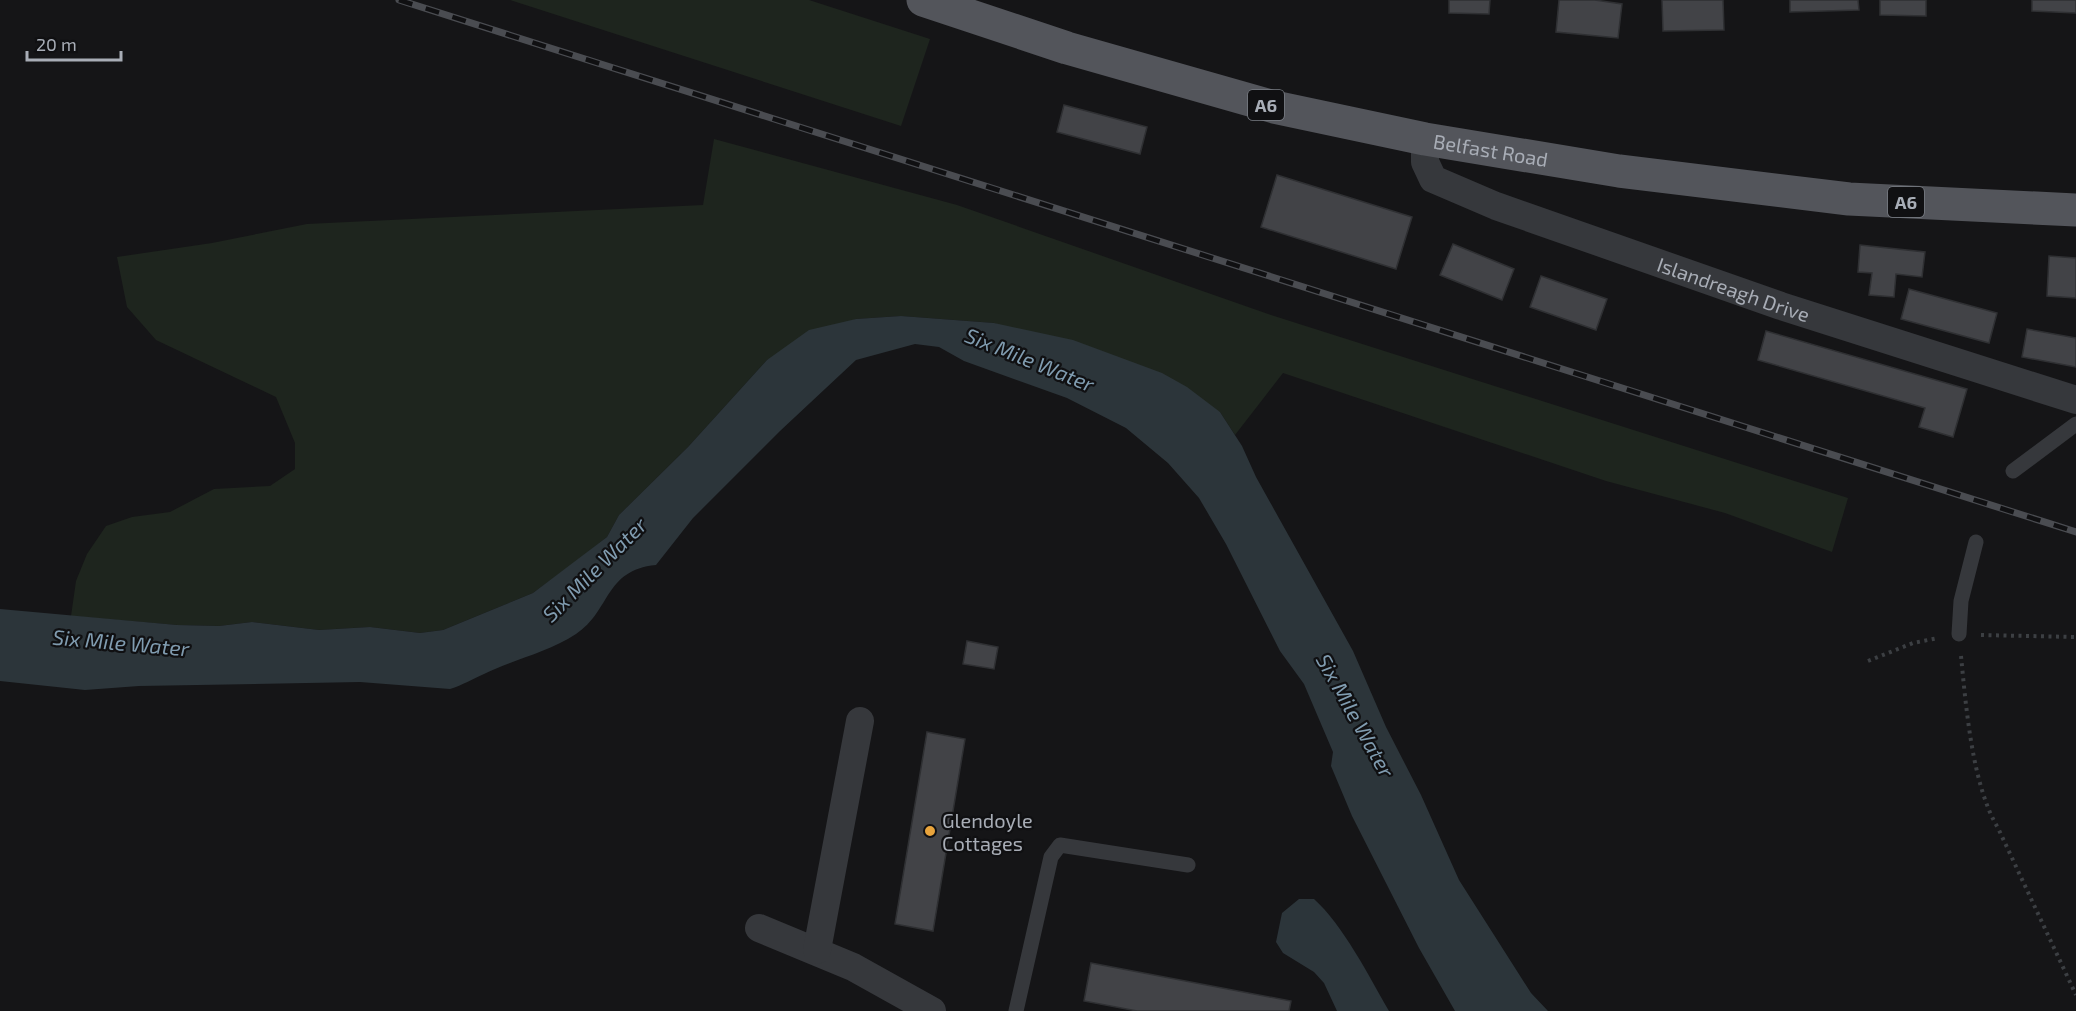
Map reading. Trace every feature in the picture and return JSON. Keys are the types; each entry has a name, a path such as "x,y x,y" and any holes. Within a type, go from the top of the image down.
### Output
{"main road":[{"name":"Belfast Road","path":"923,0 1067,48 1240,98 1425,140 1619,171 1849,199 2076,210"}],"street":[{"name":"Islandreagh Drive","path":"1425,140 1425,162 1433,179 1496,206 1781,306 2076,400"},
{"path":"817,950 860,721"},
{"path":"759,928 817,950 912,998 932,1011"}],"lane":[{"path":"2013,471 2076,424"},
{"path":"1959,634 1961,601 1976,542"},
{"path":"1016,1011 1051,856 1060,845 1188,866"}],"path":[{"path":"1959,634 1966,713 1987,810 2076,995"}],"shaded area":[{"path":"510,0 809,0 930,39 901,126"},
{"path":"714,139 957,205 1271,315 1848,498 1832,552 1725,513 1606,481 1283,373 1235,435 1220,412 994,323 901,316 856,319 767,360 688,447 619,515 607,537 533,593 443,630 420,633 370,627 319,630 252,622 219,626 177,625 71,616 76,581 87,554 106,526 132,517 170,512 214,489 270,486 295,469 295,443 276,397 156,340 127,307 117,257 212,243 307,224 703,205"}],"water":[{"name":"Six Mile Water","path":"901,316 994,323 1073,340 1162,373 1187,387 1220,412 1242,446 1256,477 1353,651 1386,727 1421,795 1459,880 1531,993 1548,1011 1455,1011 1419,948 1352,816 1331,766 1333,752 1304,684 1280,651 1226,544 1199,498 1168,463 1126,428 1067,398 964,361 939,347 915,344 856,360 780,431 693,518 656,565 639,568 617,583 596,614 576,634 554,646 450,689 360,682 139,686 85,690 0,681 0,609 177,625 219,626 252,622 319,630 370,627 420,633 443,630 533,593 607,537 619,515 688,447 767,360 809,330 856,319"},
{"path":"1299,899 1314,899 1325,910 1355,952 1389,1011 1337,1011 1324,983 1314,972 1283,953 1276,942 1282,913"}],"building":[{"path":"1449,0 1490,0 1489,14 1449,13"},
{"path":"1559,0 1595,0 1622,4 1618,38 1556,32"},
{"path":"1662,0 1723,0 1724,30 1663,31"},
{"path":"1790,0 1858,0 1859,10 1790,12"},
{"path":"1880,0 1926,0 1926,16 1880,15"},
{"path":"2032,0 2076,0 2076,13 2032,11"},
{"path":"1064,105 1147,127 1140,154 1057,132"},
{"path":"1277,175 1412,217 1396,269 1261,227"},
{"path":"1453,244 1514,269 1502,300 1440,275"},
{"path":"1860,245 1925,252 1922,277 1896,274 1894,297 1869,295 1872,273 1858,272"},
{"path":"2049,256 2076,258 2076,298 2047,296"},
{"path":"1541,276 1607,299 1596,330 1530,307"},
{"path":"1909,289 1997,313 1989,343 1901,319"},
{"path":"2027,329 2076,338 2076,367 2022,357"},
{"path":"1766,331 1967,389 1953,437 1919,427 1925,408 1758,360"},
{"path":"967,641 998,647 994,669 963,664"},
{"name":"Glendoyle Cottages","path":"927,732 965,739 933,931 895,924"},
{"path":"1091,963 1291,1001 1289,1011 1137,1011 1084,1001"}],"railway":[{"path":"399,0 2076,532"}],"place":[{"name":"Glendoyle Cottages","path":"930,831"}]}
